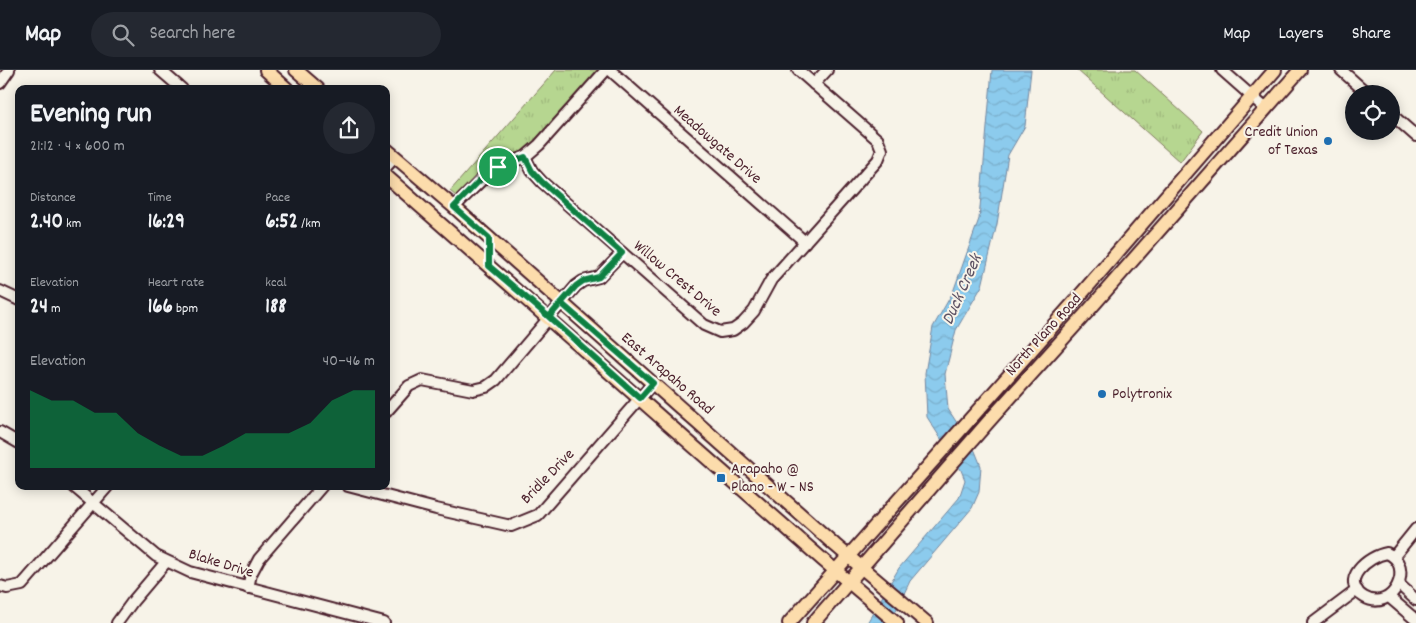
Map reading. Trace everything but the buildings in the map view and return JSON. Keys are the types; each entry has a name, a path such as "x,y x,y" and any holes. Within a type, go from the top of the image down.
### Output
{"main road":[{"path":"266,70 283,85"},
{"path":"296,70 313,85"},
{"name":"North Plano Road","path":"789,623 966,425 1274,70"},
{"name":"North Plano Road","path":"813,623 1300,70"},
{"name":"East Arapaho Road","path":"391,153 862,568 927,623"},
{"path":"1185,173 1198,185"},
{"path":"390,179 549,317 835,570 898,623"},
{"path":"489,238 489,266"}],"street":[{"path":"0,83 9,70"},
{"path":"160,70 177,85"},
{"path":"454,207 488,174 498,167 525,157 539,145 608,70"},
{"name":"Meadowgate Drive","path":"608,70 805,242"},
{"path":"798,70 814,84 827,70"},
{"path":"1222,70 1265,108"},
{"path":"1341,70 1358,85"},
{"name":"Willow Crest Drive","path":"525,157 532,171 542,182 704,325 720,332 733,330 743,323 754,311 771,280 878,160 882,150 878,140 814,84"},
{"path":"1400,122 1416,136"},
{"path":"390,407 409,386 422,380 474,390 486,387 496,380 576,286 583,281 599,277 622,253"},
{"path":"0,291 15,298"},
{"name":"Bridle Drive","path":"363,490 511,526 538,515 653,383"},
{"path":"0,432 15,441"},
{"name":"Blake Drive","path":"78,490 146,548 166,562 190,572 384,623"},
{"path":"0,586 7,588 22,585 104,490"},
{"path":"248,588 251,574 259,559 319,490"},
{"path":"1394,555 1416,529"},
{"path":"1387,553 1394,555 1402,565 1405,574 1404,582 1401,586 1383,600 1369,599 1362,596 1354,584 1355,577 1363,565 1381,554 1387,553"},
{"path":"117,623 166,562"},
{"path":"1401,586 1416,600"},
{"path":"1313,623 1357,590"},
{"path":"1389,597 1416,620"}],"green space":[{"path":"556,70 598,70 529,148 476,175 456,196 450,191"},
{"path":"1077,70 1135,70 1203,131 1180,162"}],"water":[{"name":"Duck Creek","path":"992,70 1031,70 1025,126 1008,155 997,224 982,286 956,330 945,374 948,409 975,451 981,466 979,492 972,508 910,581 890,623 867,623 899,568 959,498 965,480 961,470 927,417 925,373 933,327 953,292 979,219"}],"place":[{"name":"Credit Union of Texas","path":"1328,141"},
{"name":"Polytronix","path":"1102,394"},
{"name":"Arapaho @ Plano - W - NS","path":"721,478"}],"route":[{"path":"498,167 480,180 454,207 489,238 489,266 549,317 561,303 653,383 640,398 549,317 576,286 583,281 599,277 622,253 542,182 532,171 525,157 498,167"}]}
